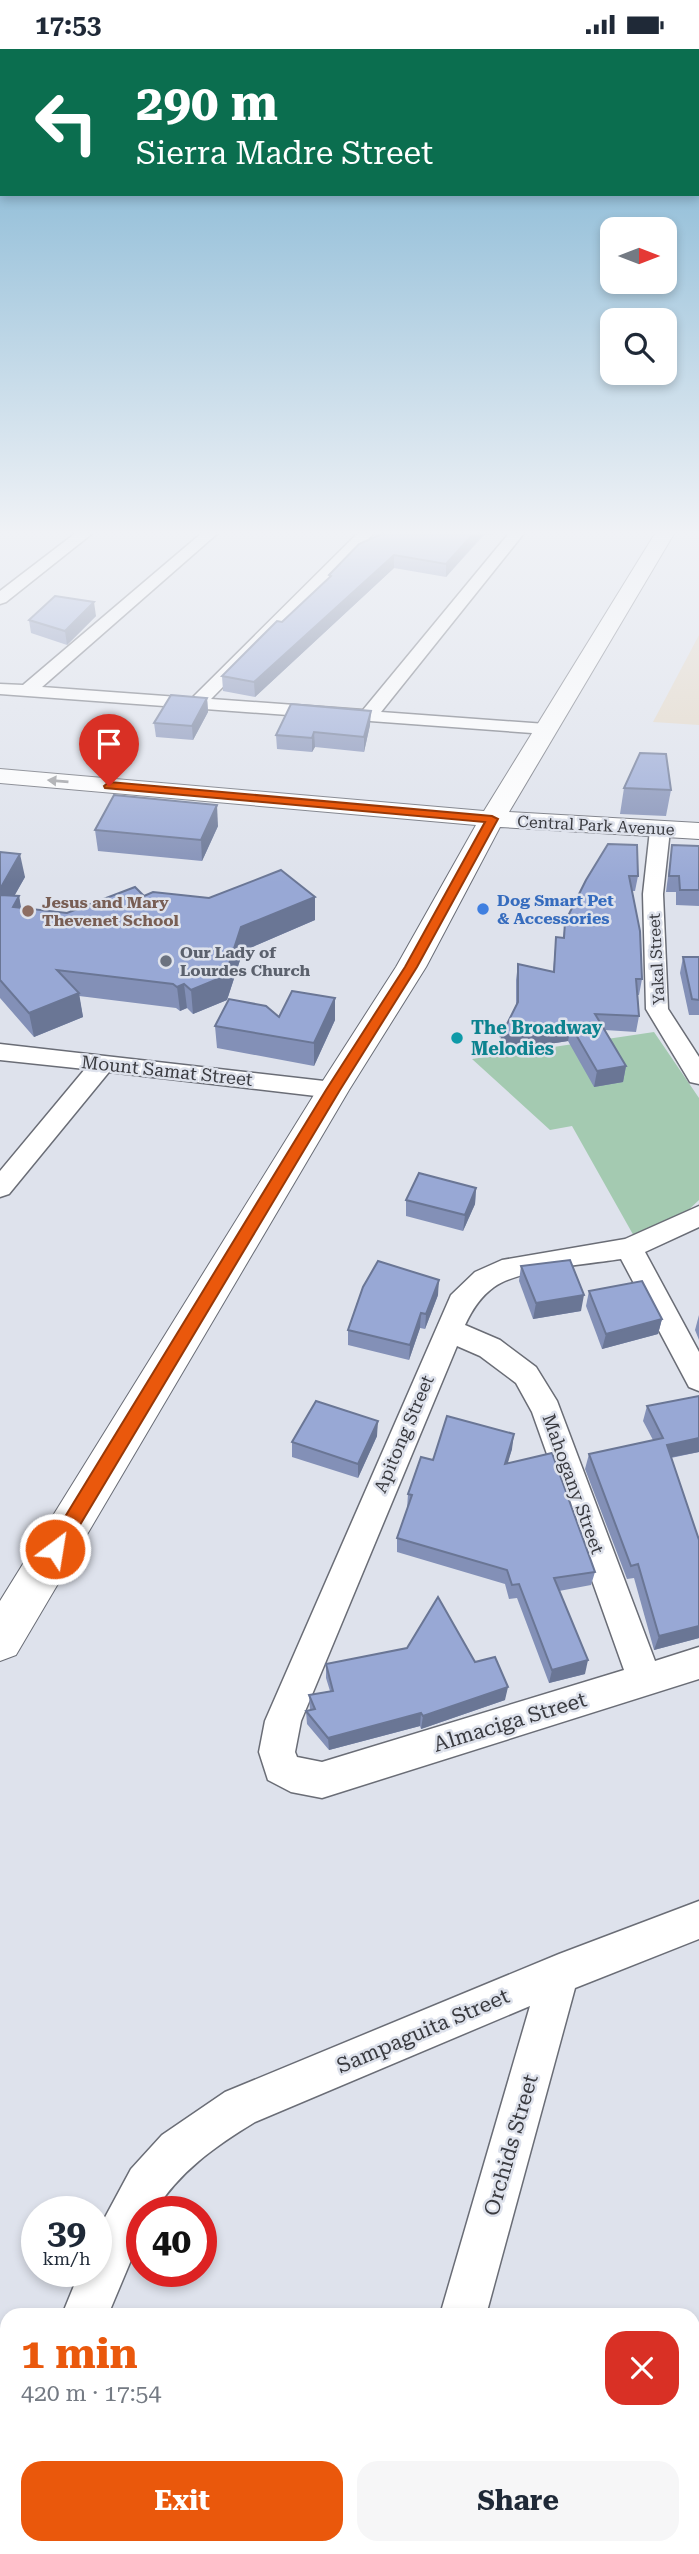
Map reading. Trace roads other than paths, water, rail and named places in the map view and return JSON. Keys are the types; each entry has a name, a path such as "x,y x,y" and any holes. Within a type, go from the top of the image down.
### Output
{"street":[{"path":"27,691 76,649"},
{"path":"196,704 251,649"},
{"path":"368,716 423,649"},
{"path":"0,1641 333,1090 411,967 487,828 596,649"},
{"path":"0,689 547,729"},
{"path":"0,776 487,828"},
{"path":"0,794 487,828"},
{"name":"Central Park Avenue","path":"487,828 659,838 699,848"},
{"name":"Central Park Avenue","path":"659,838 699,831"},
{"name":"Yakal Street","path":"659,838 653,894 657,1009 699,1076"},
{"name":"Mount Samat Street","path":"0,1052 333,1090"},
{"path":"0,1188 103,1064"},
{"name":"Apitong Street","path":"322,1780 291,1774 281,1768 277,1752 283,1721 461,1302 485,1279 512,1267 629,1248 671,1231 699,1215"},
{"path":"629,1248 699,1378"},
{"name":"Mahogany Street","path":"449,1330 490,1348 526,1375 546,1410 645,1680"},
{"name":"Almaciga Street","path":"322,1780 699,1663"},
{"name":"Sampaguita Street","path":"88,2308 132,2206 160,2166 202,2131 240,2107 559,1974 699,1920"},
{"name":"Orchids Street","path":"465,2308 559,1974"}],"place":[{"name":"Dog Smart Pet & Accessories","path":"483,909"},
{"name":"Jesus and Mary Thevenet School","path":"28,911"},
{"name":"Our Lady of Lourdes Church","path":"166,961"},
{"name":"The Broadway Melodies","path":"457,1038"}]}
